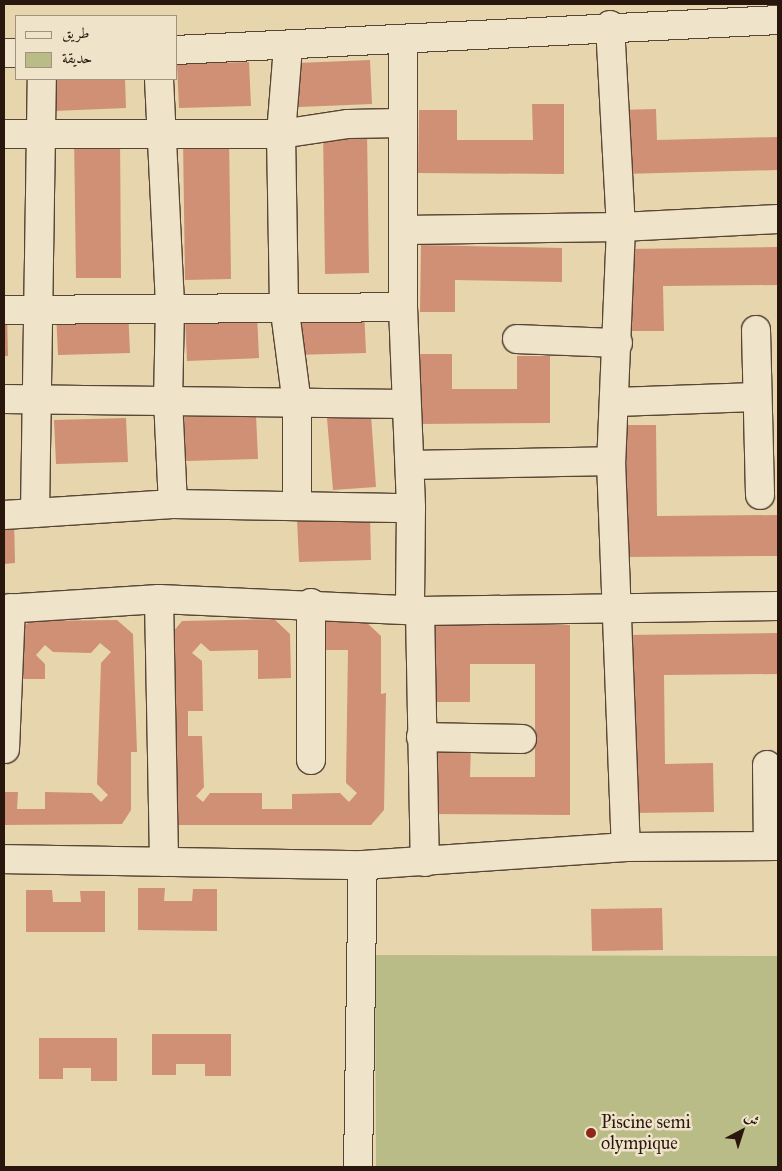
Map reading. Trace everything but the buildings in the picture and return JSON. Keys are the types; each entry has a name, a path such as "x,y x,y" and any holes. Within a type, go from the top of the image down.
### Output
{"street":[{"path":"178,50 288,47 610,26 778,20"},
{"path":"610,26 621,227 616,402 611,461 626,848"},
{"path":"403,40 401,123 405,404 410,465 425,862"},
{"path":"288,47 281,134 284,304 298,404 297,506"},
{"path":"35,513 41,309 42,80"},
{"path":"159,80 170,307 168,399 173,504"},
{"path":"4,134 161,132 281,134 348,124 401,123"},
{"path":"404,230 621,227 778,219"},
{"path":"4,310 284,304 403,306"},
{"path":"756,330 756,397 760,495"},
{"path":"518,339 618,343"},
{"path":"616,402 756,397"},
{"path":"4,399 168,399 298,404 405,404"},
{"path":"410,465 611,461"},
{"path":"4,515 173,504 411,508"},
{"path":"5,749 7,608 159,599 311,603 415,610 618,606 778,606"},
{"path":"159,599 164,862"},
{"path":"311,603 311,760"},
{"path":"421,738 522,740"},
{"path":"4,859 363,864 425,862 626,848 773,846 768,765"},
{"path":"358,1167 363,864"}],"green space":[{"path":"375,955 778,956 778,1167 376,1167"}],"place":[{"name":"Piscine semi olympique","path":"591,1133"}]}
